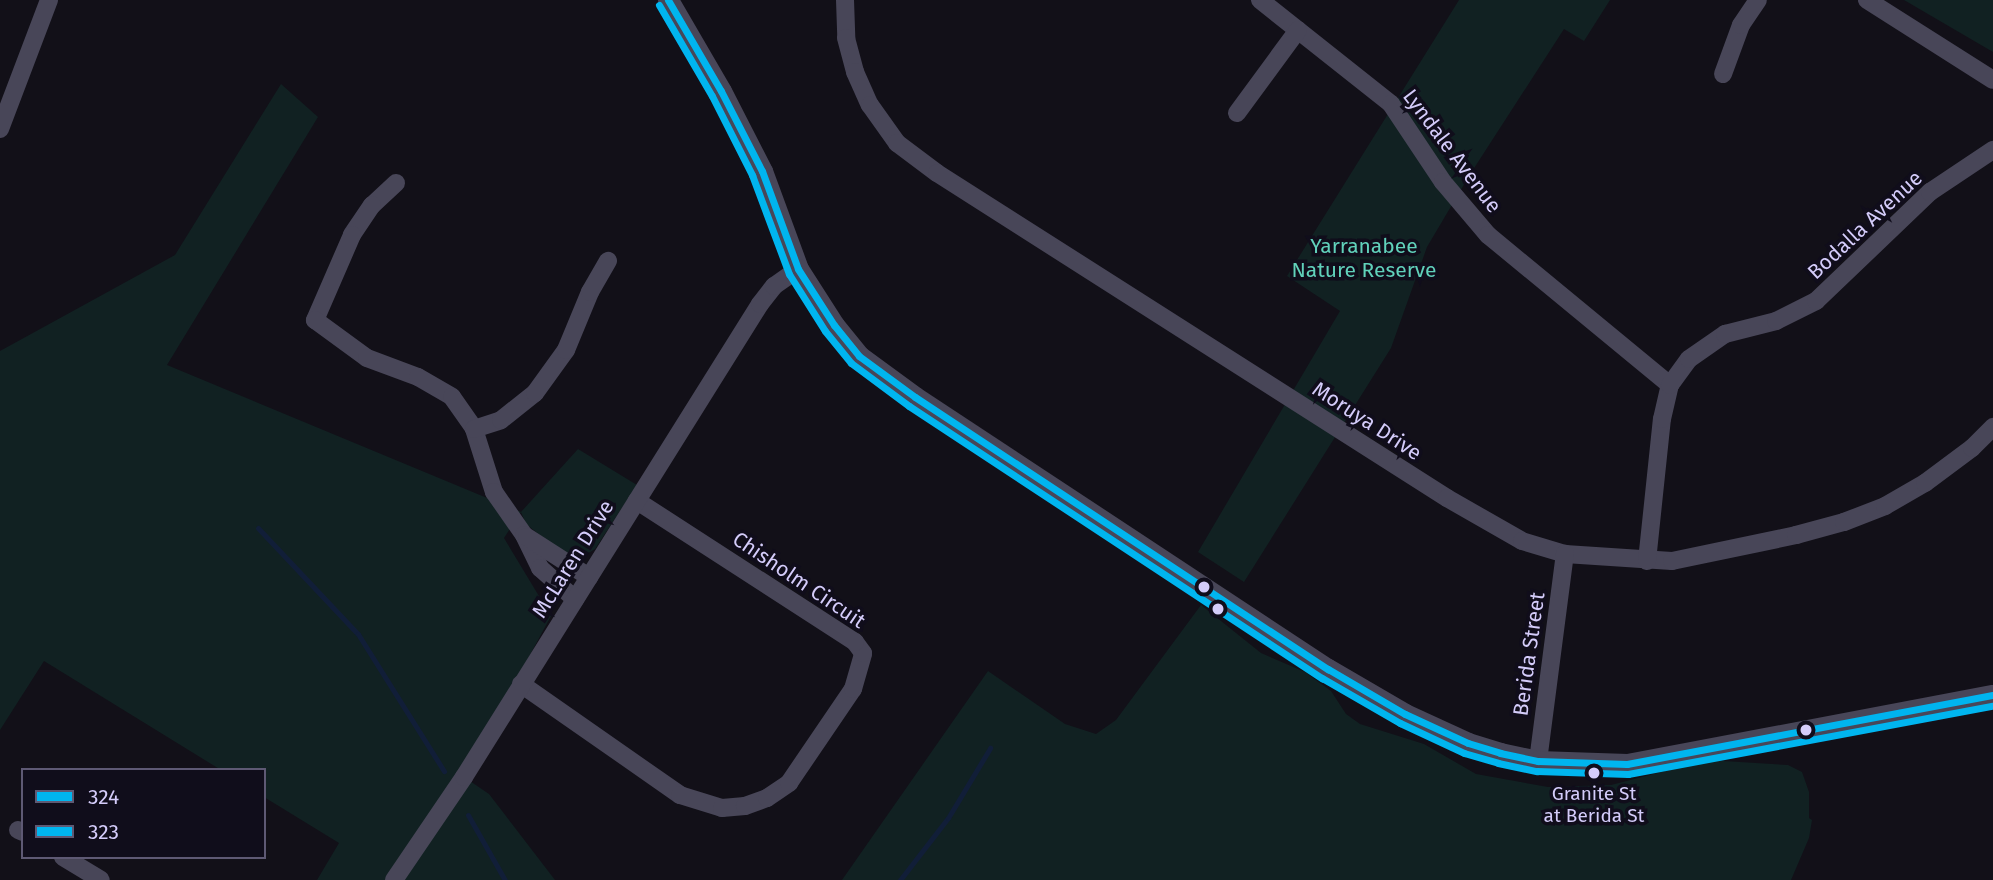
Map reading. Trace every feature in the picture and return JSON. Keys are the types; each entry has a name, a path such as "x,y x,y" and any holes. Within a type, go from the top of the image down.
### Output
{"street":[{"path":"0,129 49,0"},
{"path":"668,0 721,91 762,171 798,269 834,326 859,356 915,397 1328,668 1405,714 1468,743 1538,761 1594,765 1657,761 1993,695"},
{"name":"Moruya Drive","path":"845,0 846,38 855,72 870,105 897,143 937,173 1447,498 1522,541 1566,554 1647,561 1699,556 1844,522 1885,506 1925,483 1972,448 1993,427"},
{"name":"Lyndale Avenue","path":"1260,0 1391,104 1443,182 1488,235 1670,385"},
{"path":"1723,74 1741,25 1758,0"},
{"path":"1867,0 1993,80"},
{"path":"1237,113 1298,30"},
{"name":"Bodalla Avenue","path":"1647,561 1662,419 1670,385 1689,359 1704,345 1725,334 1799,312 1816,301 1911,208 1993,150"},
{"path":"396,183 372,205 352,235 315,320 367,358 436,386 452,397 474,429 494,492 524,535 540,568 575,599"},
{"path":"474,429 500,420 535,393 566,350 590,292 608,261"},
{"name":"McLaren Drive","path":"394,880 760,304 774,286 798,269"},
{"name":"Chisholm Circuit","path":"521,684 680,795 722,808 756,802 789,783 853,689 863,653 855,642 637,501"},
{"path":"524,535 589,576"},
{"name":"Berida Street","path":"1538,761 1566,554"},
{"path":"67,859 101,880"}],"green space":[{"name":"Yarranabee Nature Reserve","path":"1459,0 1610,0 1584,41 1564,29 1469,176 1427,247 1391,348 1244,582 1198,552 1340,311 1287,276"},
{"path":"1904,0 1993,0 1993,52"},
{"path":"281,84 318,117 167,365 521,512 504,538 551,616 464,777 489,794 555,880 317,880 339,843 266,798 266,768 218,768 44,661 0,730 0,351 175,255"},
{"path":"578,449 637,485 595,549 577,560 570,559 526,524 521,512"},
{"path":"1201,605 1261,653 1305,672 1331,691 1346,714 1360,724 1424,744 1476,774 1548,787 1611,785 1708,760 1788,765 1802,772 1809,792 1809,818 1812,820 1809,838 1791,880 842,880 988,671 1065,724 1096,734 1116,720"}],"waterway":[{"path":"258,528 358,634 444,771"},
{"path":"900,880 948,818 990,748"},
{"path":"468,815 505,880"}],"transit line":[{"name":"324","path":"668,0 721,91 762,171 798,269 834,325 859,356 915,397 1328,669 1405,714 1468,743 1500,753 1538,761 1627,764 1993,695"},
{"name":"323","path":"659,5 712,96 752,175 789,274 825,331 851,363 909,406 1322,678 1400,723 1464,753 1498,763 1537,771 1628,774 1993,706"}],"place":[{"name":"Granite St at Berida St","path":"1594,773"}]}
